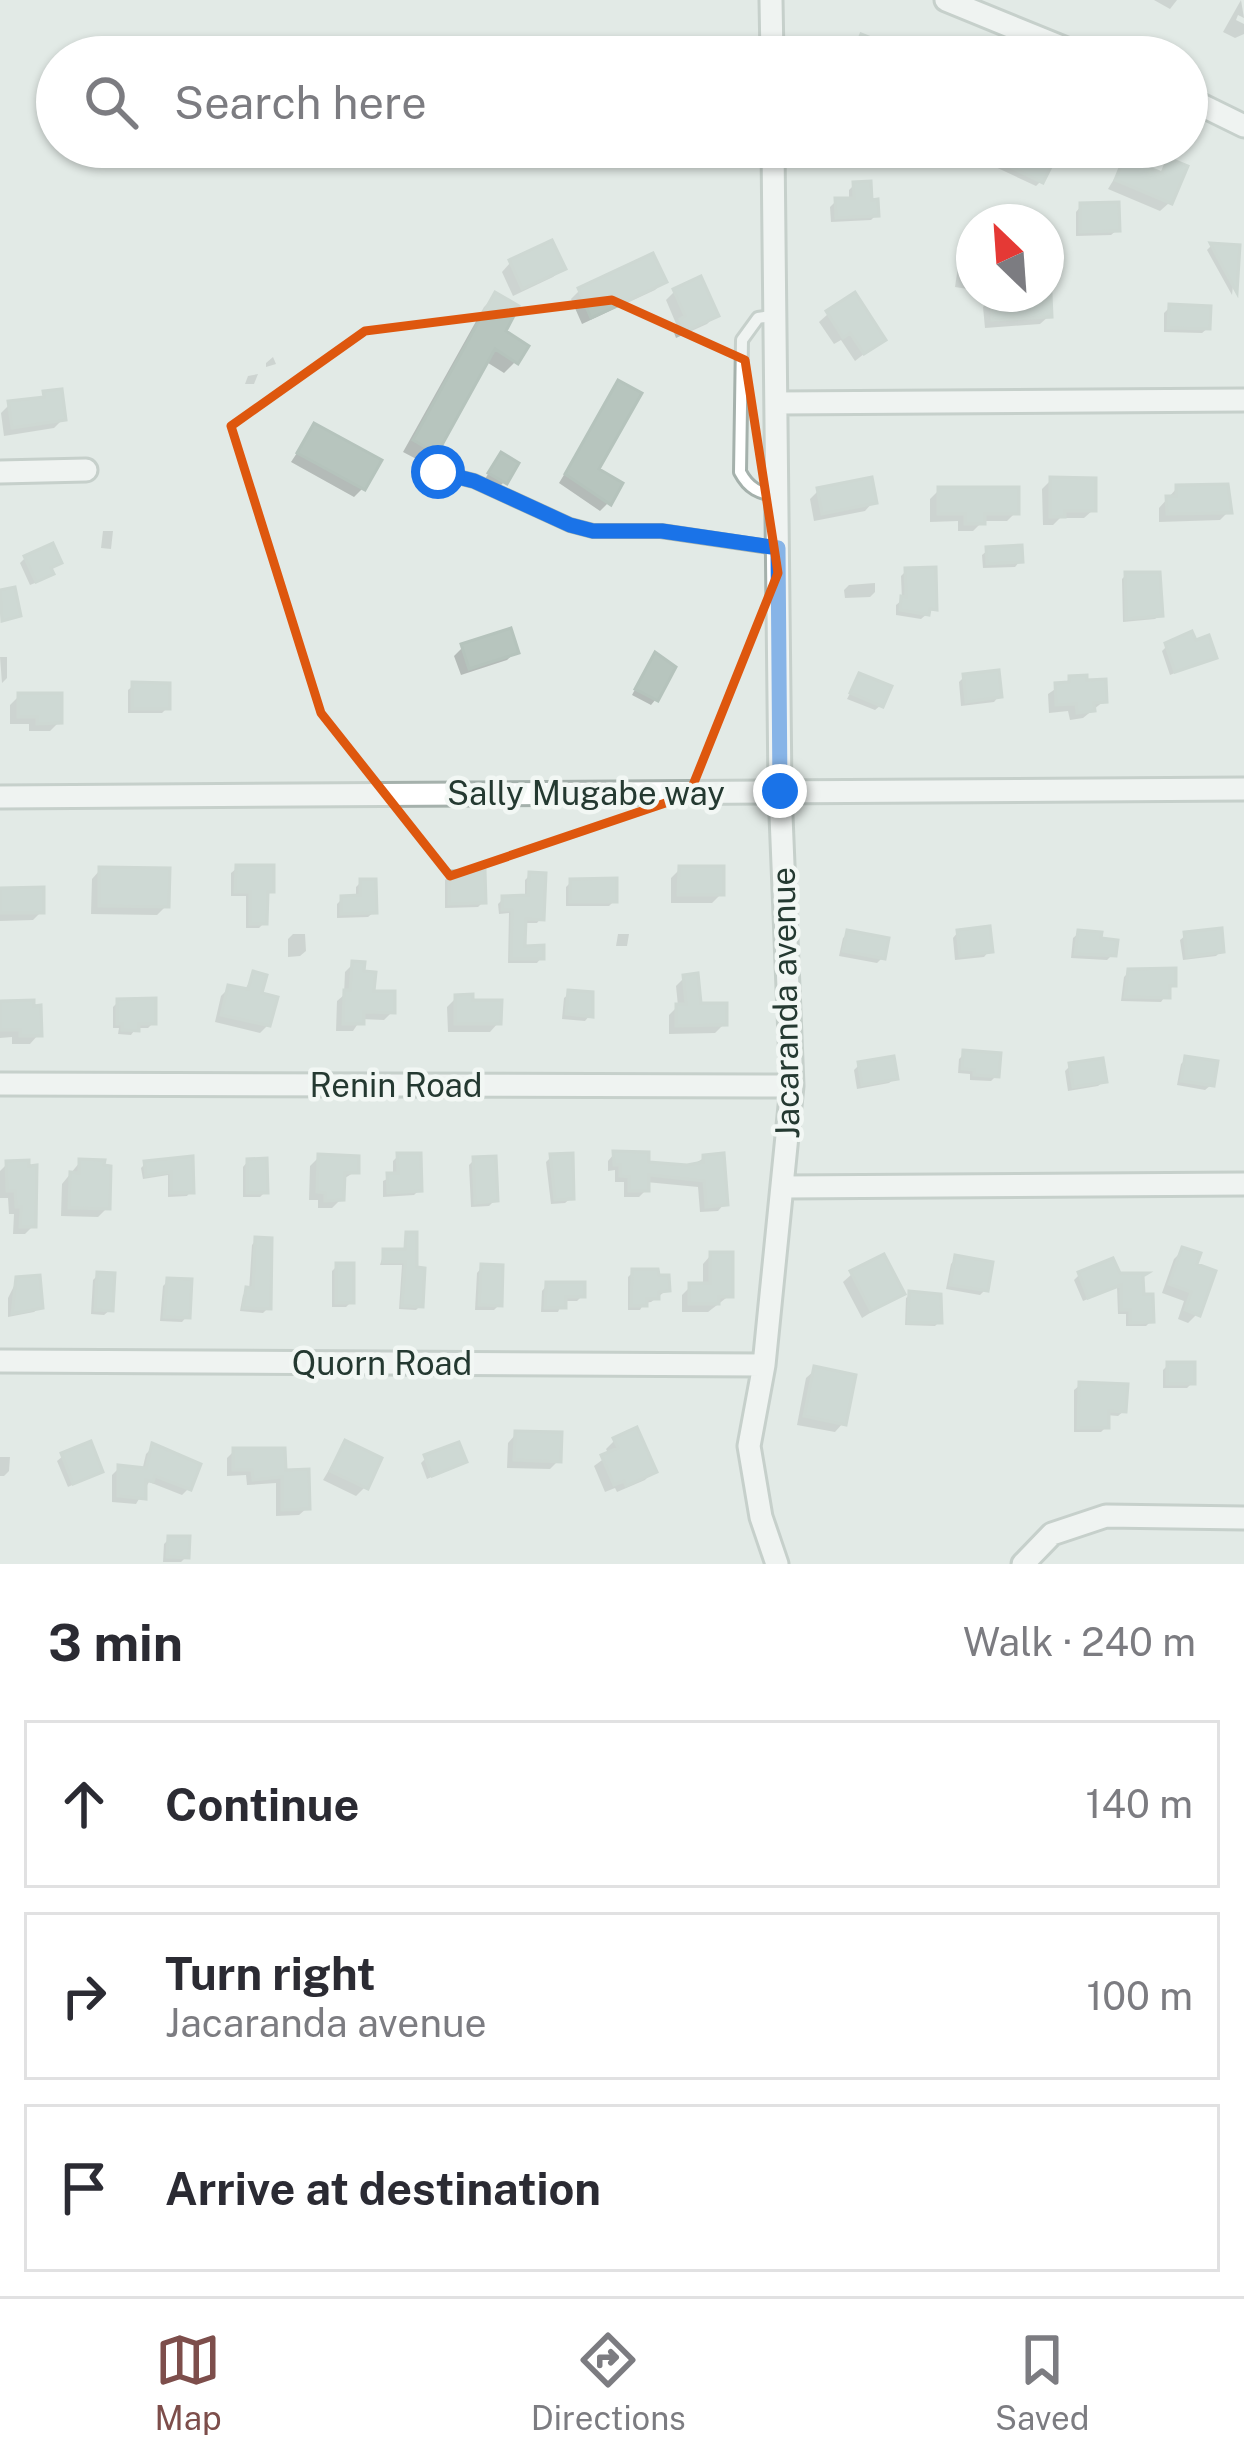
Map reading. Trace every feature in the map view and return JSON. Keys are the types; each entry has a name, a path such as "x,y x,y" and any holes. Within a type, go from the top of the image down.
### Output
{"street":[{"path":"771,0 772,36"},
{"path":"946,0 1034,36"},
{"path":"1208,108 1244,126"},
{"name":"Jacaranda avenue","path":"773,168 780,791 792,1086 764,1365 749,1446 761,1517 777,1564"},
{"path":"777,403 1244,400"},
{"path":"0,472 86,470"},
{"name":"Sally Mugabe way","path":"0,797 1244,789"},
{"name":"Renin Road","path":"0,1084 792,1086"},
{"path":"784,1187 1244,1184"},
{"name":"Quorn Road","path":"0,1361 764,1365"},
{"path":"1022,1564 1052,1534 1106,1516 1244,1518"}],"lane":[{"path":"776,315 758,318 742,340 740,472 746,484 761,494 778,496"},
{"path":"438,472 474,481 593,531 662,531 778,548"}],"highlighted area":[{"path":"612,300 745,360 778,573 689,795 450,876 321,713 231,426 365,331"}],"building":[{"path":"1012,168 1050,168 1043,183"},
{"path":"1120,168 1162,173 1164,168 1187,168 1172,204 1115,180"},
{"path":"871,181 879,216 836,218 835,198 854,198 853,182"},
{"path":"1119,202 1120,231 1080,232 1080,203"},
{"path":"552,240 566,269 522,289 509,260"},
{"path":"1210,243 1240,245 1237,293 1220,262"},
{"path":"653,253 667,282 591,318 578,288"},
{"path":"701,276 719,316 685,331 680,319 685,316 673,289"},
{"path":"495,292 519,306 506,331 529,346 518,364 495,349 437,454 413,440"},
{"path":"855,292 886,340 864,354 850,333 843,338 826,311"},
{"path":"1169,304 1211,306 1210,329 1168,328"},
{"path":"992,312 1052,312 1052,317 992,320"},
{"path":"618,380 642,393 599,469 623,483 611,505 565,474"},
{"path":"62,389 66,420 12,428 8,401 44,397 43,391"},
{"path":"314,423 382,460 365,490 297,453"},
{"path":"501,452 519,463 507,484 488,473"},
{"path":"872,477 877,503 822,514 817,488"},
{"path":"1050,477 1096,478 1096,511 1065,511 1065,517 1050,517"},
{"path":"1228,484 1232,513 1167,514 1166,496 1176,496 1176,485"},
{"path":"938,487 1019,487 1019,514 985,514 985,524 965,524 965,514 938,514"},
{"path":"53,543 62,563 51,568 54,574 36,582 24,556"},
{"path":"1022,545 1023,562 987,564 986,547"},
{"path":"936,567 937,610 930,609 929,615 900,610 901,596 906,597 905,568"},
{"path":"1125,572 1160,572 1163,616 1126,619"},
{"path":"15,587 21,616 2,621 0,590"},
{"path":"511,628 519,653 469,669 461,644"},
{"path":"1192,631 1196,640 1209,635 1217,658 1175,672 1165,643"},
{"path":"655,652 676,667 658,701 635,689"},
{"path":"999,670 1002,697 966,702 963,674"},
{"path":"859,673 892,686 883,707 850,693"},
{"path":"1087,675 1087,680 1106,679 1107,702 1094,703 1095,711 1077,713 1076,704 1056,705 1055,683"},
{"path":"132,682 170,683 170,709 132,709"},
{"path":"18,693 62,693 62,723 37,724 37,717 18,717"},
{"path":"236,865 274,865 267,924 250,924 250,892 235,892"},
{"path":"679,866 724,866 724,895 678,895"},
{"path":"99,867 170,868 169,907 99,906"},
{"path":"485,870 486,903 449,904 449,871"},
{"path":"529,872 546,873 544,920 526,919 525,946 544,945 544,959 511,959 512,910 502,910 502,896 528,895"},
{"path":"617,878 617,902 570,902 570,879"},
{"path":"360,879 376,879 377,913 341,914 341,896 360,895"},
{"path":"44,887 44,913 0,913 0,888"},
{"path":"990,926 993,952 960,956 957,930"},
{"path":"1222,928 1224,952 1187,957 1184,932"},
{"path":"847,930 889,938 885,959 843,951"},
{"path":"1078,930 1102,932 1101,938 1118,940 1116,956 1075,954"},
{"path":"352,961 365,962 364,971 376,972 374,991 395,991 395,1013 364,1012 364,1024 343,1024 344,990 350,990"},
{"path":"1176,968 1170,998 1125,997 1128,969"},
{"path":"253,971 267,975 262,993 278,997 270,1026 221,1015 228,985 248,989"},
{"path":"698,973 701,1003 727,1003 727,1025 676,1026 676,1004 686,1004 683,975"},
{"path":"568,990 593,992 593,1017 566,1014"},
{"path":"473,994 473,1000 502,1000 501,1024 455,1024 455,995"},
{"path":"156,998 156,1024 139,1024 139,1031 122,1030 122,1024 117,1024 117,999"},
{"path":"34,1000 34,1006 41,1005 42,1036 0,1030 0,1001"},
{"path":"963,1050 1001,1053 999,1077 962,1069"},
{"path":"894,1056 898,1079 862,1085 858,1062"},
{"path":"1185,1056 1218,1061 1214,1086 1181,1081"},
{"path":"1103,1058 1107,1082 1073,1087 1069,1063"},
{"path":"613,1151 649,1152 649,1162 687,1165 703,1162 703,1155 724,1153 728,1205 706,1207 704,1181 649,1175 649,1191 629,1191 629,1177 620,1176"},
{"path":"397,1153 421,1153 422,1191 388,1193 387,1173 398,1173"},
{"path":"573,1153 574,1199 555,1200 550,1154"},
{"path":"318,1154 359,1156 359,1173 345,1173 344,1200 325,1201 325,1193 317,1192"},
{"path":"193,1156 194,1193 171,1193 171,1172 146,1176 144,1161"},
{"path":"496,1156 498,1201 475,1203 473,1157"},
{"path":"267,1158 268,1193 247,1193 247,1159"},
{"path":"79,1159 105,1160 104,1165 111,1166 110,1209 69,1208 70,1172 79,1173"},
{"path":"29,1160 29,1166 37,1165 36,1227 20,1227 21,1207 16,1207 15,1191 7,1191 6,1161"},
{"path":"406,1232 417,1232 417,1267 425,1268 423,1307 402,1306 405,1262 383,1262 383,1249 405,1249"},
{"path":"255,1237 272,1238 271,1309 243,1308 246,1287 253,1288"},
{"path":"1182,1247 1201,1253 1197,1264 1216,1271 1200,1316 1185,1310 1191,1292 1169,1284"},
{"path":"710,1252 733,1252 733,1297 719,1297 719,1304 689,1304 689,1283 710,1283"},
{"path":"884,1254 905,1294 871,1311 850,1271"},
{"path":"955,1255 993,1262 988,1291 950,1285"},
{"path":"1113,1258 1120,1273 1148,1273 1143,1276 1144,1294 1153,1294 1154,1322 1130,1323 1130,1310 1121,1310 1121,1285 1088,1298 1078,1272"},
{"path":"336,1263 354,1263 354,1303 336,1303"},
{"path":"481,1264 503,1265 502,1306 479,1305"},
{"path":"632,1269 658,1269 659,1275 669,1275 670,1291 659,1292 659,1299 647,1299 647,1306 631,1306"},
{"path":"97,1272 115,1273 113,1311 95,1310"},
{"path":"40,1275 43,1308 12,1314 16,1277"},
{"path":"167,1278 192,1279 190,1318 164,1317"},
{"path":"546,1282 585,1282 585,1297 566,1297 566,1308 545,1308"},
{"path":"909,1291 941,1294 942,1323 908,1323"},
{"path":"1167,1362 1195,1362 1195,1384 1167,1384"},
{"path":"814,1366 856,1375 846,1425 804,1416"},
{"path":"1079,1382 1128,1384 1126,1412 1109,1411 1109,1428 1078,1428"},
{"path":"637,1427 657,1472 626,1486 624,1481 614,1485 601,1455 618,1448 613,1438"},
{"path":"515,1431 562,1432 561,1462 514,1460"},
{"path":"345,1440 382,1458 368,1489 330,1471"},
{"path":"91,1441 103,1472 73,1484 61,1453"},
{"path":"459,1442 467,1462 432,1476 424,1455"},
{"path":"152,1443 201,1464 191,1490 155,1476 153,1482 146,1480 146,1499 118,1496 118,1465 146,1468"},
{"path":"233,1448 285,1448 286,1470 309,1469 310,1509 282,1510 282,1477 253,1480 252,1470 233,1470"},
{"path":"168,1536 190,1536 189,1558 167,1557"}],"route":[{"path":"438,472 474,481 593,531 662,531 778,548 780,791"}]}
